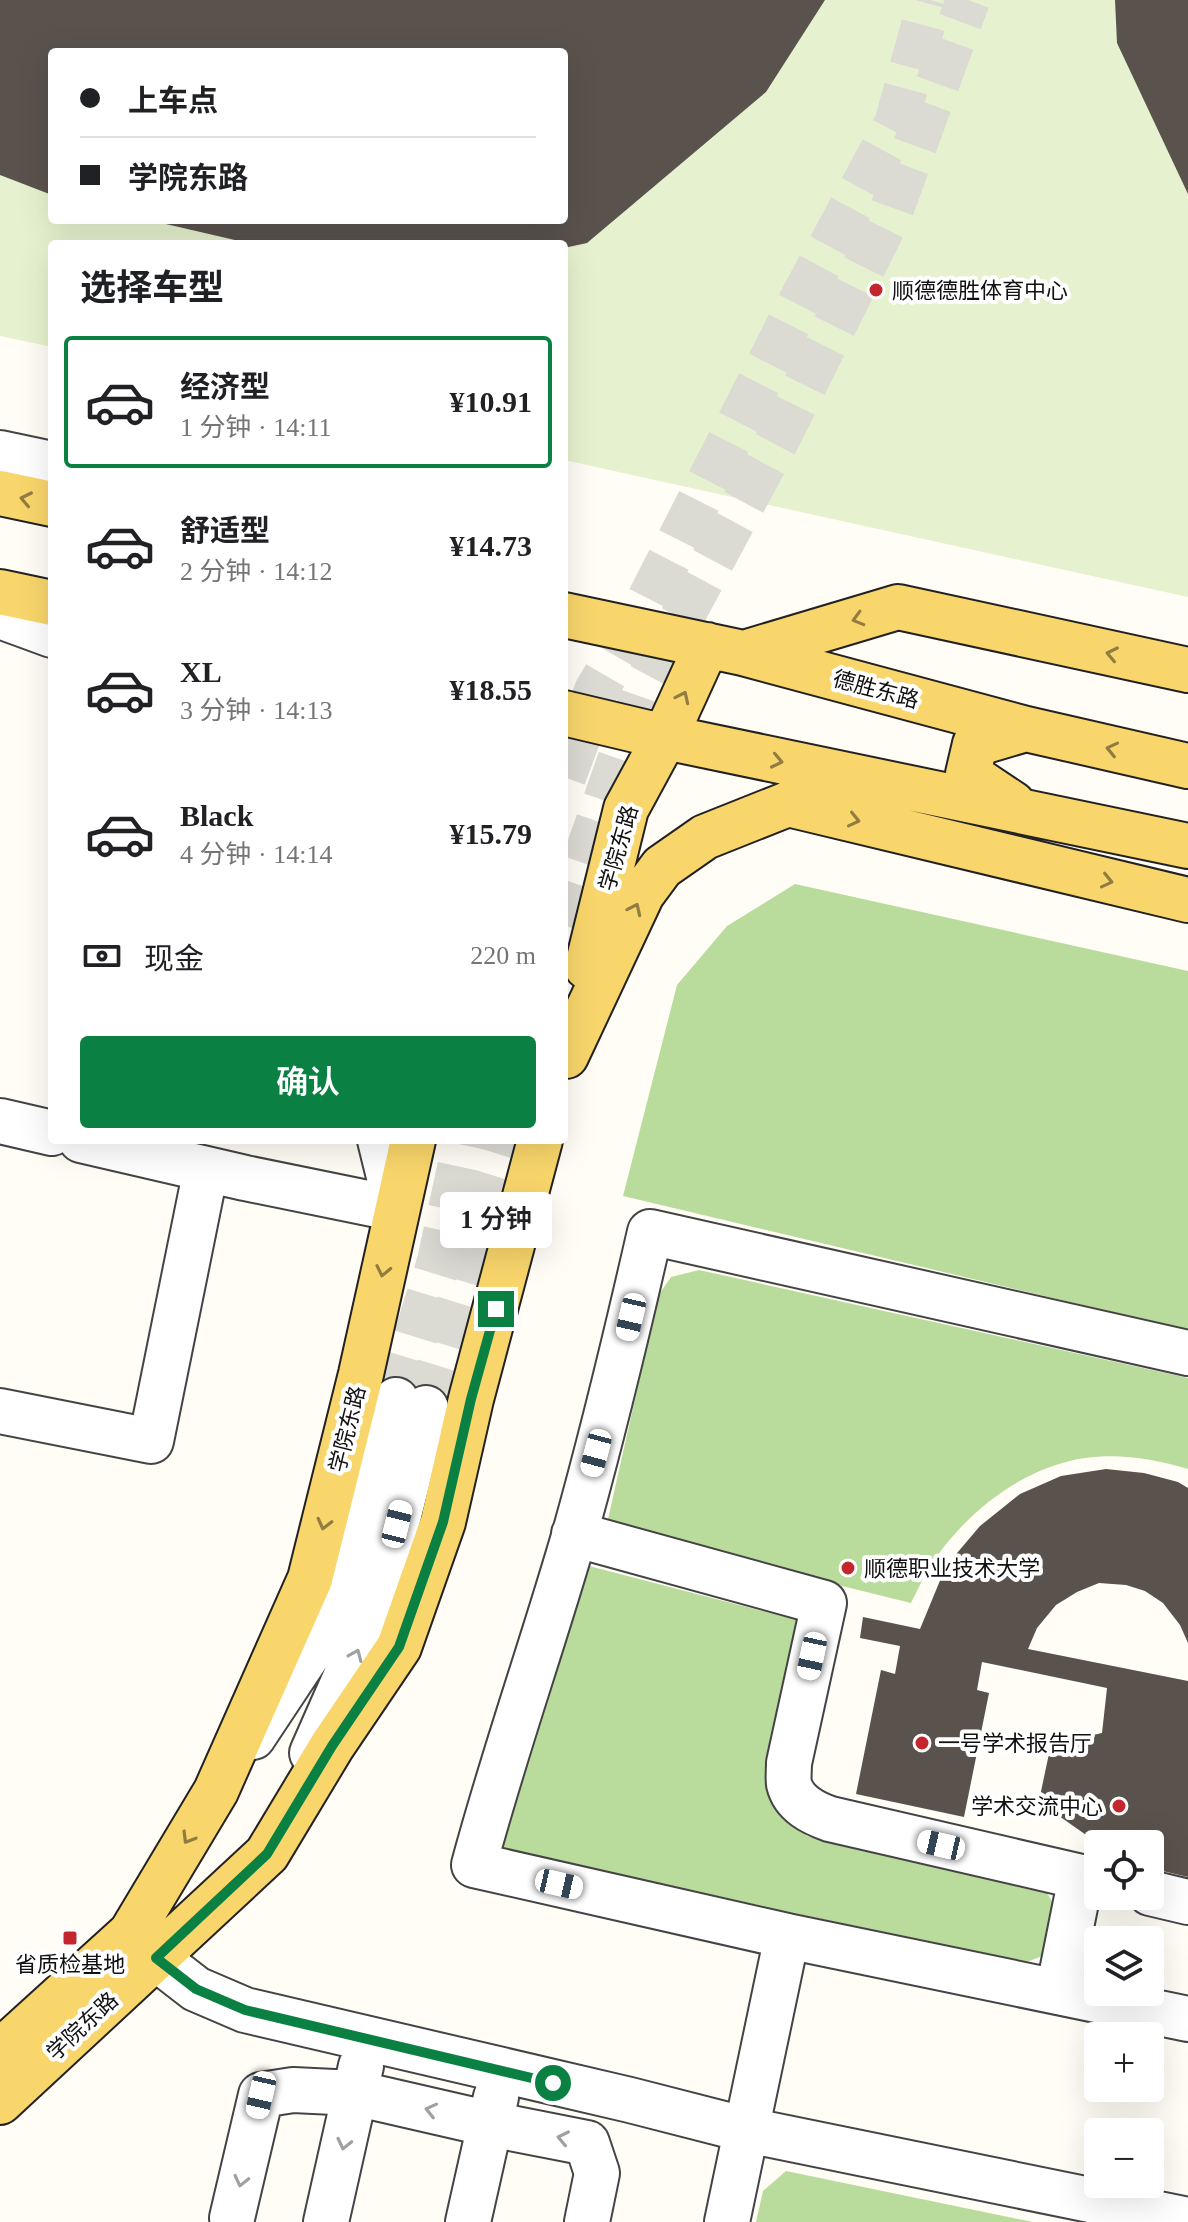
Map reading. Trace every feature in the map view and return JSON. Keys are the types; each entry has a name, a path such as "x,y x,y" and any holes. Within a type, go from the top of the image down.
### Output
{"main road":[{"path":"0,493 48,503"},
{"path":"0,592 48,602"},
{"path":"725,649 898,607 1188,670"},
{"name":"德胜东路","path":"568,620 725,649 1026,729 1188,766"},
{"name":"学院东路","path":"568,1047 626,809 665,737 725,649"},
{"path":"568,714 1188,846"},
{"path":"1026,729 975,744 968,774 1028,814"},
{"path":"665,737 788,804 1188,900"},
{"path":"568,1053 642,894 662,867 705,837 788,804"},
{"name":"学院东路","path":"144,1945 310,1579 361,1374 412,1144"},
{"name":"学院东路","path":"0,2102 29,2042 78,2006 144,1945 267,1854 332,1746 399,1647 443,1522 471,1399 539,1144"}],"street":[{"path":"0,453 48,463"},
{"path":"0,616 48,634"},
{"path":"0,643 48,649"},
{"path":"0,1121 48,1132"},
{"path":"98,1144 397,1209 381,1144"},
{"path":"0,1411 151,1441 206,1169"},
{"path":"1188,1353 650,1232 574,1534 491,1800 474,1865 787,1936 1188,2019"},
{"path":"216,1791 324,1630 411,1404 375,1610 267,1854"},
{"path":"574,1534 824,1603 789,1763 789,1784 798,1801 814,1814 1084,1878"},
{"path":"1164,1896 1188,1902"},
{"path":"1058,1992 1084,1900"},
{"path":"727,2222 787,1936"},
{"path":"144,1945 196,1989 245,2010 747,2130 1188,2220"},
{"path":"326,2222 367,2040"},
{"path":"468,2222 502,2071"},
{"path":"232,2218 261,2095 293,2090 355,2093 587,2143 597,2173 587,2222"}],"green space":[{"name":"顺德德胜体育中心","path":"0,0 1188,0 1188,597 568,461 568,240 48,240 48,346 0,336"},
{"path":"795,884 1188,971 1188,1330 623,1196 677,985 727,926"},
{"path":"699,1270 1188,1378 1188,1469 1150,1460 1111,1456 1062,1463 1020,1481 964,1524 931,1564 911,1603 606,1528 646,1350 653,1303 671,1277"},
{"path":"589,1566 800,1621 768,1756 766,1780 773,1801 788,1820 807,1836 1045,1889 1053,1903 1042,1956 1027,1962 498,1851 520,1790"},
{"path":"786,2171 1033,2222 756,2222 763,2191"}],"building":[{"path":"0,0 825,0 766,92 587,243 568,247 568,240 235,240 166,224 568,224 568,48 48,48 48,193 0,175"},
{"path":"1115,0 1188,0 1188,194 1117,43"},
{"path":"1106,1469 1144,1473 1178,1482 1188,1488 1188,1643 1180,1625 1163,1603 1145,1591 1126,1585 1099,1583 1056,1605 1037,1628 1028,1649 1188,1681 1188,1877 1164,1871 1164,1830 1084,1830 1084,1834 1059,1816 1040,1796 1050,1749 1102,1733 1107,1688 982,1662 977,1690 989,1693 964,1817 856,1794 881,1670 895,1674 900,1646 860,1638 863,1617 920,1629 946,1566 980,1526 1020,1494 1061,1476"}],"tunnel":[{"path":"568,766 596,691 648,601 803,296 896,124 930,0"},
{"path":"568,909 645,686 780,435 890,214 968,0"},
{"path":"396,1400 439,1261 464,1144"},
{"path":"426,1408 508,1144"}],"place":[{"name":"顺德德胜体育中心","path":"876,290"},
{"name":"顺德职业技术大学","path":"848,1568"},
{"name":"一号学术报告厅","path":"922,1743"},
{"name":"学术交流中心","path":"1119,1806"},
{"name":"省质检基地","path":"70,1938"}],"route":[{"path":"496,1309 471,1399 443,1522 399,1647 332,1746 267,1854 156,1958 196,1989 245,2010 553,2083"}]}
